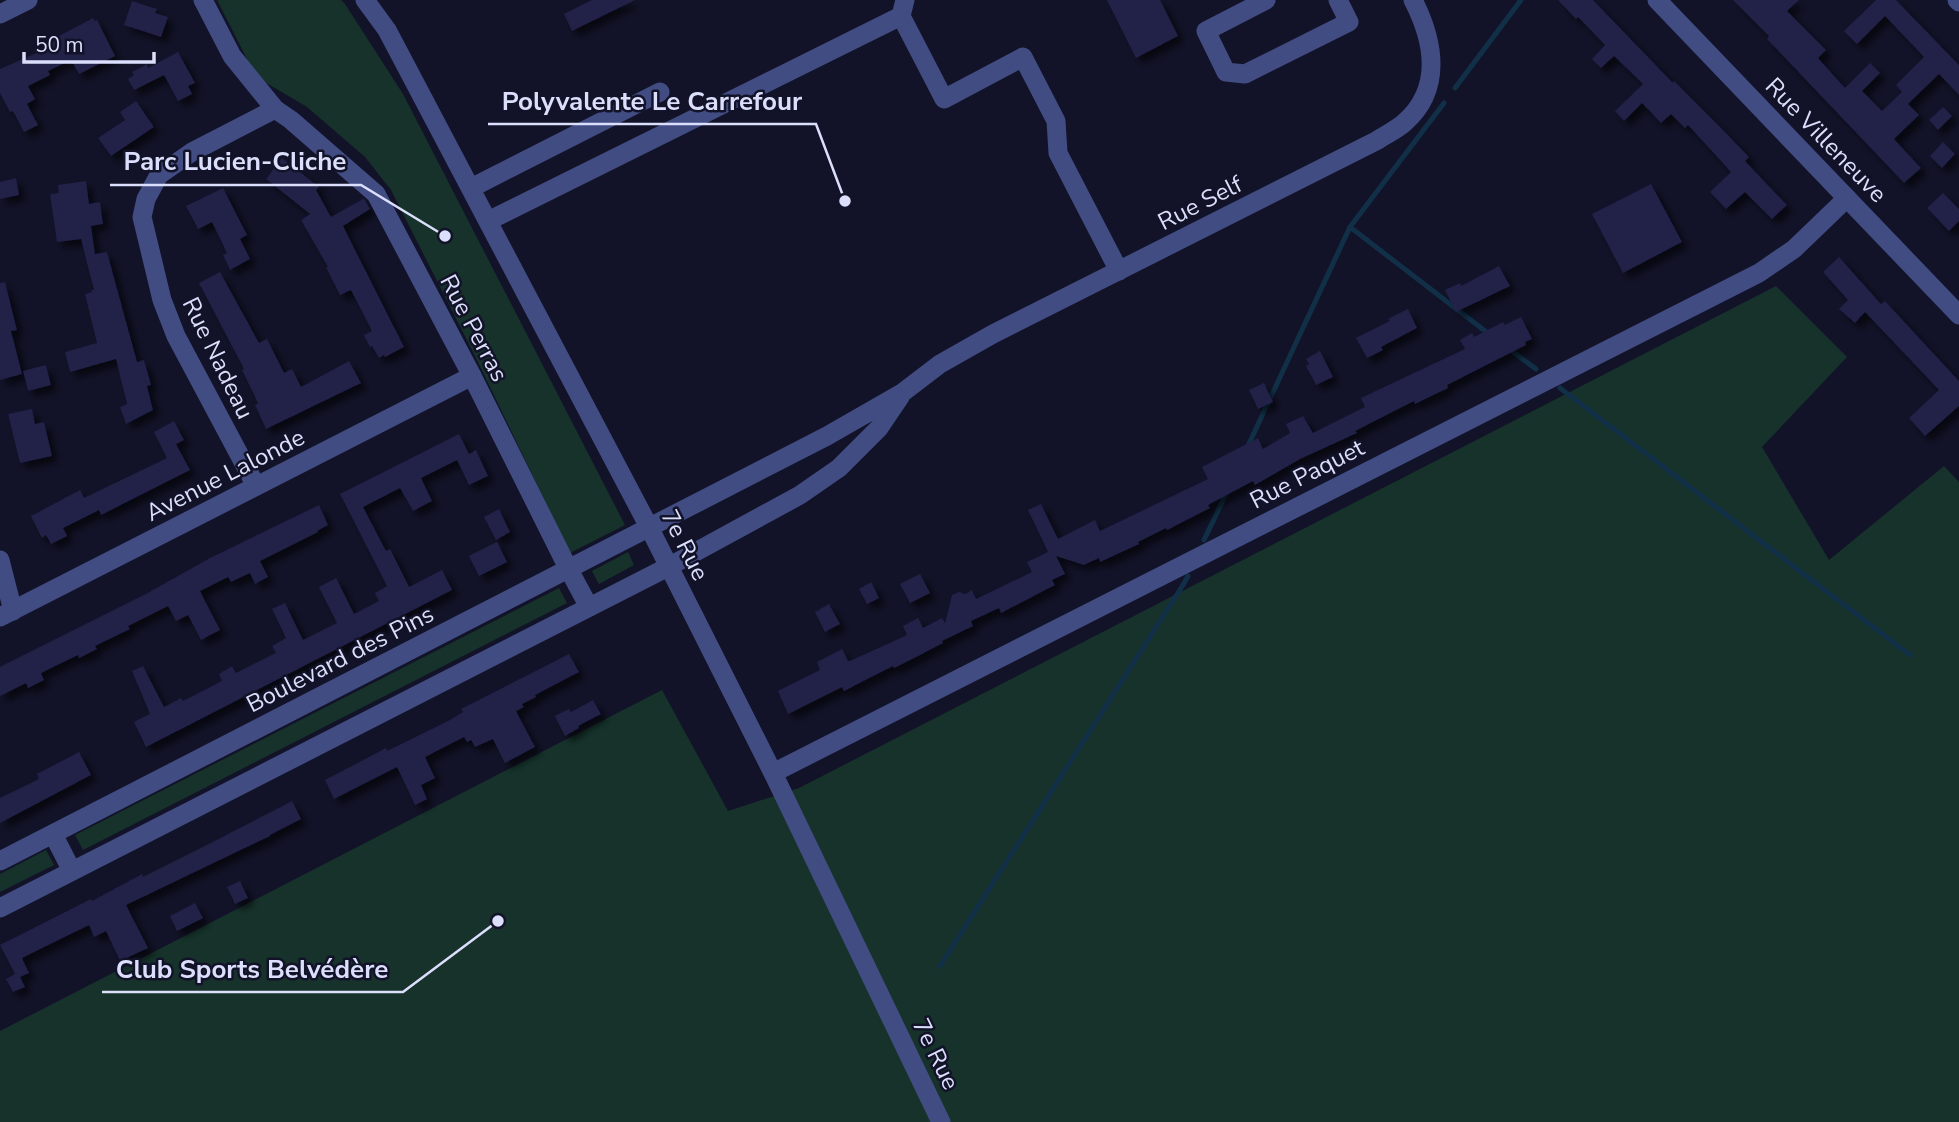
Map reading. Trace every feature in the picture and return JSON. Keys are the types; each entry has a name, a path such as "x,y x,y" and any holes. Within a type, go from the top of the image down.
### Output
{"street":[{"path":"0,14 28,0"},
{"name":"Rue Perras","path":"203,0 232,56 275,109 376,194 589,607"},
{"name":"7e Rue","path":"365,0 387,30 649,527 773,773 942,1122"},
{"path":"1266,0 1206,31 1226,72 1245,74 1349,22 1338,0"},
{"name":"Rue Self","path":"649,527 827,436 902,393 940,364 993,334 1376,141 1404,122 1418,106 1428,87 1432,58 1426,30 1413,0"},
{"name":"Rue Villeneuve","path":"1657,0 1959,315"},
{"path":"488,221 903,8 944,99 1023,57 1056,121 1058,153 1119,271"},
{"path":"471,188 660,92"},
{"name":"Rue Nadeau","path":"256,486 176,336 162,300 142,217 146,199 159,175 192,152 275,109"},
{"name":"Rue Paquet","path":"773,773 1759,273 1794,249 1847,198"},
{"name":"Avenue Lalonde","path":"7,614 472,376"},
{"name":"Rue Self","path":"668,566 800,495 839,468 879,428 902,393"},
{"name":"Boulevard des Pins","path":"0,862 649,527"},
{"path":"0,560 7,614"},
{"path":"0,908 668,566"},
{"path":"53,834 72,871"}],"green space":[{"path":"217,0 341,0 345,4 403,94 625,525 570,553 391,190 365,157 307,107 263,81 251,67"},
{"path":"1776,286 1847,357 1762,447 1829,560 1944,466 1959,482 1959,1122 0,1122 0,1031 662,690 728,811 799,788"},
{"path":"628,552 634,565 599,584 592,571"},
{"path":"559,588 567,603 83,850 75,835"},
{"path":"46,850 54,865 0,892 0,874"}],"building":[{"path":"592,0 635,0 572,31 564,14"},
{"path":"1107,0 1160,0 1178,36 1136,58"},
{"path":"1558,0 1593,0 1749,157 1745,161 1787,205 1772,219 1745,192 1726,209 1710,192 1731,172 1688,125 1685,128 1671,114 1661,123 1642,103 1624,121 1615,111 1643,84 1614,56 1601,68 1592,59 1605,45"},
{"path":"1733,0 1799,0 1787,11 1826,50 1818,58 1845,88 1870,63 1880,73 1862,91 1882,111 1902,92 1896,85 1924,57 1885,16 1857,44 1844,31 1876,0 1896,0 1959,65 1959,95 1939,74 1908,104 1919,115 1894,139 1921,168 1904,183"},
{"path":"132,1 157,9 155,13 168,17 161,37 124,25"},
{"path":"93,18 97,20 115,56 79,74 71,60 48,71 50,75 28,86 35,99 27,104 38,125 24,132 0,93 0,69 48,48 46,45 60,38 59,36"},
{"path":"178,52 195,83 188,86 192,94 178,101 164,75 134,90 128,79 134,75 132,72 147,64 148,68"},
{"path":"136,101 154,127 111,156 98,138 125,120 120,112"},
{"path":"1943,107 1952,116 1938,130 1929,120"},
{"path":"1943,142 1955,154 1942,168 1930,156"},
{"path":"282,158 319,187 316,190 331,217 365,200 370,209 343,226 404,347 379,358 372,346 370,347 364,335 372,331 351,290 340,295 328,267 301,220 310,214 266,179"},
{"path":"16,178 19,195 0,199 0,182"},
{"path":"86,181 89,204 100,202 103,224 91,226 95,254 107,252 137,362 144,360 151,385 147,386 153,410 126,424 120,407 127,404 116,359 70,372 65,352 97,343 85,294 94,290 81,239 57,242 50,194 59,193 58,185"},
{"path":"1651,184 1682,242 1623,273 1592,214"},
{"path":"223,188 247,235 240,239 250,259 230,270 223,255 227,253 212,222 198,229 186,206"},
{"path":"1943,193 1959,209 1959,221 1949,231 1927,208"},
{"path":"1839,257 1881,304 1885,301 1959,381 1959,406 1925,436 1909,418 1939,390 1865,312 1855,323 1839,309 1848,300 1823,272"},
{"path":"1499,266 1510,286 1456,312 1445,290 1460,283 1461,286"},
{"path":"220,272 259,343 267,339 284,373 292,369 301,387 349,361 361,383 266,429 255,405 258,403 242,370 244,369 199,283"},
{"path":"5,282 17,330 11,331 22,374 0,380 0,283"},
{"path":"1408,309 1417,328 1381,347 1383,350 1367,358 1356,338"},
{"path":"1521,317 1532,339 1525,342 1526,345 1447,385 1448,388 1415,404 1414,401 1255,485 1253,481 1208,505 1210,508 1100,562 1099,558 1084,565 1056,556 1065,574 1052,580 1055,585 1001,613 999,608 971,621 973,626 894,668 893,666 844,691 842,687 788,714 778,691 820,670 817,662 842,649 848,661 852,660 907,635 903,626 918,618 923,628 942,618 945,623 952,595 959,592 965,594 972,590 976,599 1032,572 1027,562 1048,552 1028,510 1041,504 1058,539 1095,520 1100,531 1208,479 1202,467 1258,438 1263,449 1290,433 1286,424 1303,416 1313,433 1365,407 1361,398 1465,349 1460,340 1472,333 1474,337 1503,322 1505,325"},
{"path":"1320,351 1333,377 1316,385 1306,366 1309,364 1306,359"},
{"path":"46,365 51,385 28,391 23,371"},
{"path":"1264,383 1273,402 1258,409 1249,390"},
{"path":"32,409 35,424 44,422 52,456 20,463 8,414"},
{"path":"174,421 184,440 176,444 190,470 101,515 99,510 63,528 67,536 51,544 46,535 42,538 31,516 80,490 84,498 167,458 154,432"},
{"path":"459,434 469,454 476,450 488,476 469,485 457,460 421,478 432,501 413,511 400,488 363,507 386,551 390,549 409,587 442,570 452,590 146,747 134,722 150,714 132,671 143,666 164,707 181,698 183,701 222,681 219,674 232,666 236,673 276,653 272,646 286,638 272,609 285,603 303,640 337,623 319,587 336,578 354,614 379,601 375,593 387,586 340,494"},
{"path":"319,505 328,525 260,561 268,577 255,584 250,573 231,582 228,577 200,591 220,630 201,640 188,615 176,621 168,606 128,626 130,629 95,646 97,649 41,673 44,680 28,688 26,683 0,696 0,667"},
{"path":"499,509 510,532 496,540 484,517"},
{"path":"497,542 507,562 479,576 469,556"},
{"path":"920,574 930,593 910,603 900,584"},
{"path":"871,582 879,598 867,604 859,589"},
{"path":"829,604 840,624 825,632 815,612"},
{"path":"569,654 579,672 535,695 536,697 522,704 524,707 516,711 535,747 505,763 493,739 475,747 471,740 467,742 464,737 425,757 435,778 421,785 427,799 415,805 397,767 334,799 325,780 386,748 387,751 450,720 463,712 461,709"},
{"path":"593,700 601,714 565,736 555,716 569,709 571,712"},
{"path":"79,752 91,775 0,823 0,798 39,779 37,774"},
{"path":"292,801 301,819 126,905 148,948 120,961 106,931 94,937 89,925 22,958 29,973 20,977 25,987 13,992 6,979 15,974 0,945 142,874 143,877"},
{"path":"240,881 248,898 235,904 227,887"},
{"path":"195,903 203,918 177,931 170,916"}],"waterway":[{"path":"1455,88 1521,0"},
{"path":"1247,448 1350,227 1444,103"},
{"path":"1350,227 1489,334"},
{"path":"1508,348 1536,369"},
{"path":"1560,388 1910,655"},
{"path":"1204,540 1227,492"},
{"path":"940,966 1188,576"}],"place":[{"name":"Polyvalente Le Carrefour","path":"845,201"},
{"name":"Parc Lucien-Cliche","path":"445,236"},
{"name":"Club Sports Belvédère","path":"498,921"}]}
